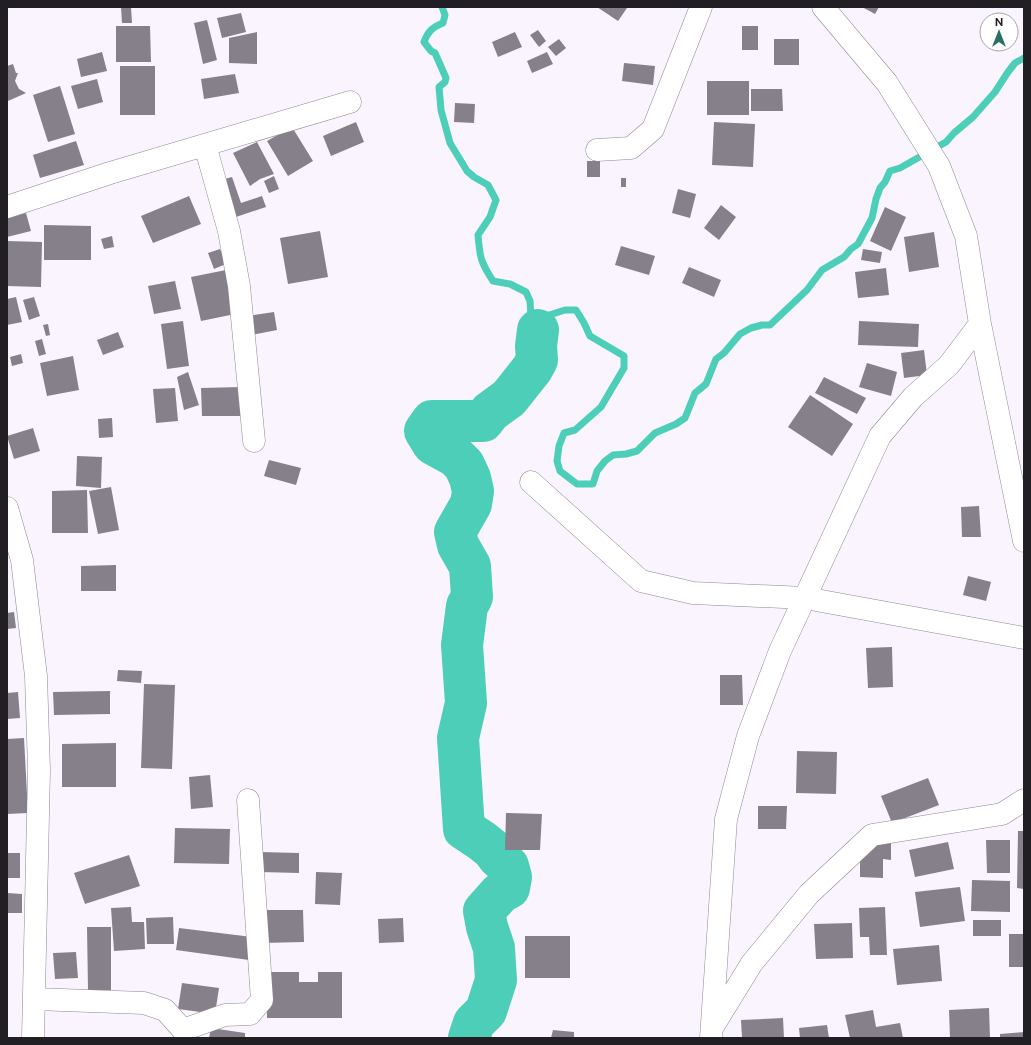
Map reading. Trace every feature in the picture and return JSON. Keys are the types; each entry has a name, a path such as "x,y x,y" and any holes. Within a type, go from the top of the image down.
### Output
{"street":[{"path":"597,150 631,148 654,129 701,7"},
{"path":"823,7 887,83 916,129 939,166 966,236 980,324 1024,541"},
{"path":"7,207 110,173 350,102"},
{"path":"205,145 229,231 239,286 254,441"},
{"path":"711,1035 726,819 748,736 780,651 880,436 913,397 949,365 980,324"},
{"path":"531,482 641,581 694,593 805,598 1024,638"},
{"path":"7,508 14,563 36,676 38,762 35,999 33,1038"},
{"path":"35,999 144,1003 165,1010 185,1034 225,1015 250,1014 262,1000 248,800"},
{"path":"711,1035 756,957 809,894 872,835 1002,814 1024,800"}],"building":[{"path":"121,7 131,7 132,23 122,23"},
{"path":"597,7 626,7 627,8 618,21"},
{"path":"862,7 879,7 875,14"},
{"path":"241,13 246,32 222,38 217,18"},
{"path":"207,20 217,60 203,64 194,23"},
{"path":"116,26 150,26 151,62 116,62"},
{"path":"742,26 758,26 758,50 742,50"},
{"path":"538,30 546,41 539,47 530,35"},
{"path":"257,32 257,64 229,63 229,38"},
{"path":"515,32 522,47 498,57 492,42"},
{"path":"559,39 566,48 556,56 548,47"},
{"path":"774,39 799,39 799,65 774,65"},
{"path":"102,52 107,71 81,77 77,59"},
{"path":"547,52 553,64 532,73 527,61"},
{"path":"624,63 655,66 653,85 622,81"},
{"path":"13,64 16,73 18,73 15,81 19,89 26,93 8,101 7,66"},
{"path":"120,66 155,66 155,115 120,115"},
{"path":"235,74 239,93 204,99 201,79"},
{"path":"97,79 103,102 78,109 71,86"},
{"path":"707,81 749,81 749,115 707,115"},
{"path":"60,86 75,134 48,142 33,95"},
{"path":"751,89 782,89 783,111 751,111"},
{"path":"455,103 475,104 474,123 454,122"},
{"path":"356,122 364,142 331,156 323,136"},
{"path":"714,122 755,124 753,167 712,165"},
{"path":"292,127 313,161 288,176 267,141"},
{"path":"76,141 84,165 40,178 33,155"},
{"path":"257,142 274,174 260,179 250,186 233,153"},
{"path":"587,161 600,161 600,177 587,177"},
{"path":"274,176 279,189 269,193 264,181"},
{"path":"232,177 241,203 262,196 266,207 233,218 221,180"},
{"path":"621,178 626,178 626,187 621,187"},
{"path":"678,189 696,194 690,218 672,213"},
{"path":"189,196 201,224 153,243 141,216"},
{"path":"721,205 736,217 719,240 704,228"},
{"path":"885,207 906,217 891,251 870,241"},
{"path":"26,213 31,231 7,237 7,218"},
{"path":"44,225 91,226 91,260 44,260"},
{"path":"320,231 328,277 288,284 280,238"},
{"path":"934,232 939,267 909,272 904,237"},
{"path":"112,236 114,247 104,249 101,239"},
{"path":"7,241 42,242 41,287 7,286"},
{"path":"621,246 655,256 649,275 615,265"},
{"path":"220,249 226,264 214,269 208,253"},
{"path":"863,249 882,252 880,263 861,260"},
{"path":"689,267 721,280 714,297 682,283"},
{"path":"886,268 889,295 858,298 855,272"},
{"path":"231,269 240,313 201,321 191,277"},
{"path":"175,281 181,309 154,314 148,286"},
{"path":"16,297 22,322 7,325 7,299"},
{"path":"34,297 40,316 29,320 23,300"},
{"path":"274,312 277,330 252,335 248,316"},
{"path":"183,321 189,366 167,369 161,324"},
{"path":"859,321 919,324 918,347 858,345"},
{"path":"48,324 50,335 46,336 43,325"},
{"path":"118,332 124,347 103,355 97,340"},
{"path":"42,339 46,354 39,356 35,341"},
{"path":"924,350 927,375 904,378 901,353"},
{"path":"21,354 23,363 12,366 10,357"},
{"path":"73,356 79,390 47,396 40,363"},
{"path":"867,363 897,372 891,396 859,387"},
{"path":"188,372 199,405 184,410 177,377"},
{"path":"824,377 866,398 857,414 815,393"},
{"path":"241,387 242,416 202,416 201,388"},
{"path":"175,388 178,421 156,423 153,389"},
{"path":"810,395 853,424 832,456 788,427"},
{"path":"112,418 113,437 99,438 98,419"},
{"path":"33,428 40,451 14,459 7,436"},
{"path":"77,456 102,457 101,488 76,486"},
{"path":"269,460 301,468 296,485 264,476"},
{"path":"111,487 119,530 98,534 89,491"},
{"path":"87,490 88,533 52,533 52,491"},
{"path":"979,506 981,537 962,537 961,507"},
{"path":"116,565 116,591 81,591 81,566"},
{"path":"968,576 991,582 986,601 963,595"},
{"path":"14,612 16,628 7,629 7,613"},
{"path":"892,647 893,687 868,688 866,648"},
{"path":"118,670 142,671 141,683 117,681"},
{"path":"720,675 742,675 743,705 720,705"},
{"path":"144,684 175,685 172,769 141,768"},
{"path":"110,691 110,714 54,715 53,692"},
{"path":"18,692 20,718 7,719 7,693"},
{"path":"24,738 28,813 7,814 7,739"},
{"path":"116,743 116,787 62,787 62,744"},
{"path":"797,751 837,752 836,794 796,793"},
{"path":"210,775 213,807 191,809 189,777"},
{"path":"928,778 939,805 892,823 881,796"},
{"path":"758,806 787,806 786,829 758,829"},
{"path":"506,813 542,814 540,850 505,850"},
{"path":"175,828 230,829 229,864 174,863"},
{"path":"1018,831 1024,831 1024,889 1017,888"},
{"path":"986,840 1010,840 1010,873 987,873"},
{"path":"869,841 891,841 891,860 883,859 883,878 860,877 860,851"},
{"path":"948,842 954,869 915,877 909,850"},
{"path":"260,852 299,853 299,873 260,872"},
{"path":"7,853 20,853 20,878 7,878"},
{"path":"129,855 140,886 85,904 74,873"},
{"path":"316,872 342,873 340,905 315,904"},
{"path":"972,880 1010,881 1010,912 971,911"},
{"path":"960,887 965,921 920,927 915,892"},
{"path":"7,893 22,894 22,913 7,913"},
{"path":"131,907 132,922 144,922 145,949 114,951 111,908"},
{"path":"885,907 887,955 870,955 869,937 860,937 859,908"},
{"path":"262,910 303,910 304,942 262,943"},
{"path":"173,917 174,944 147,944 146,918"},
{"path":"403,918 404,942 379,943 378,919"},
{"path":"973,920 1001,920 1001,936 973,936"},
{"path":"852,923 853,958 816,959 814,924"},
{"path":"87,927 111,927 111,990 88,990"},
{"path":"179,928 252,937 249,960 176,950"},
{"path":"1009,934 1024,934 1024,967 1009,967"},
{"path":"525,936 570,936 570,978 525,978"},
{"path":"939,945 942,981 897,985 893,949"},
{"path":"76,952 78,978 55,979 53,953"},
{"path":"267,972 299,972 299,982 318,982 318,972 342,972 342,1018 267,1018"},
{"path":"182,983 219,988 215,1014 178,1009"},
{"path":"989,1008 990,1038 950,1038 949,1010"},
{"path":"873,1010 876,1027 900,1023 903,1038 850,1038 845,1015"},
{"path":"783,1018 784,1038 742,1038 741,1020"},
{"path":"827,1025 829,1038 800,1038 799,1028"},
{"path":"211,1028 245,1033 245,1038 209,1038"},
{"path":"553,1030 574,1032 574,1038 551,1038"},
{"path":"1024,1032 1024,1038 1000,1038 1000,1034"}],"waterway":[{"path":"442,7 445,15 443,23 431,30 424,42 431,51 435,53 446,78 445,82 439,87 441,110 450,143 467,171 488,185 496,200 490,217 478,235 481,259 493,281 510,284 526,292 530,301 531,317 538,330"},
{"path":"538,330 543,317 565,310 576,310 590,336 624,356 624,368 601,407 575,430 564,433 559,446 557,461 560,471 577,484 593,484 597,471 605,461 613,455 637,451 655,433 676,424 685,418 695,393 706,384 716,359 724,353 740,334 751,328 762,325 770,325 807,290 822,270 844,257 858,244 872,218 880,188 885,182 890,171 900,168 946,142 973,117 995,92 1015,63 1024,58"},
{"path":"469,1038 474,1023 486,1011 496,980 494,948 487,927 484,911 500,893 509,888 511,877 508,866 492,849 464,829 458,738 466,703 462,645 467,606 472,597 470,566 458,545 455,532 471,504 473,491 470,478 464,465 455,456 433,444 425,431 432,421 483,421 490,412 509,398 532,369 537,360 536,346 538,330"}]}
